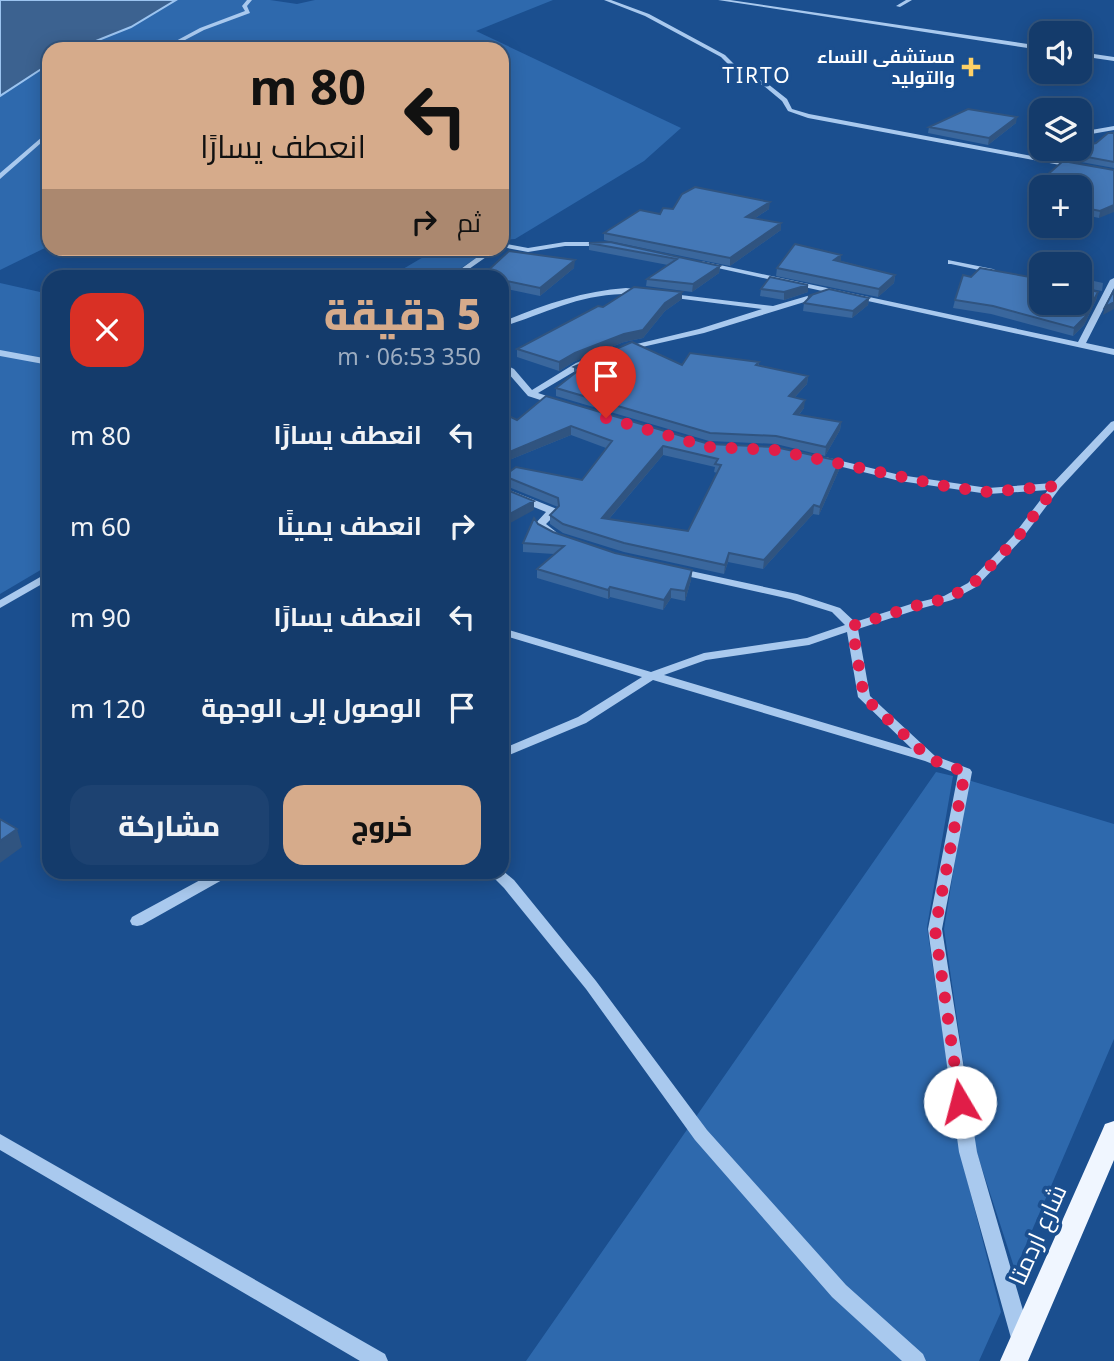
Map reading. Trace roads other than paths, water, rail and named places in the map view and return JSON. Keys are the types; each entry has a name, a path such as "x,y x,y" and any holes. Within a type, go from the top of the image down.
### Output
{"main road":[{"name":"شارع اردمتا","path":"1018,1351 1114,1131"}],"street":[{"path":"177,42 202,29 248,12 244,6 250,0"},
{"path":"606,0 646,15 723,56 738,71 785,100 790,110 808,116 1029,157"},
{"path":"720,0 1029,46"},
{"path":"898,6 910,0"},
{"path":"1092,56 1114,59"},
{"path":"1092,132 1114,128"},
{"path":"0,177 42,139"},
{"path":"1050,161 1088,168"},
{"path":"509,246 528,250 565,244 610,245"},
{"path":"464,270 484,256"},
{"path":"697,262 1114,352"},
{"path":"951,262 1002,274"},
{"path":"1081,344 1111,288"},
{"path":"1093,294 1111,288"},
{"path":"509,322 588,293 618,290 774,309"},
{"path":"531,394 579,365 628,346 701,331 832,290"},
{"path":"0,353 42,361"},
{"path":"509,370 531,394 569,406"},
{"path":"509,751 582,720 653,675 704,657 809,641 915,606 948,598 972,585 1017,538 1056,486 1114,424"},
{"path":"820,459 900,478 988,492 1056,486"},
{"path":"509,494 553,511 540,524 543,529 571,541"},
{"path":"660,568 820,604 836,610 852,626 864,697 930,759"},
{"path":"0,605 42,579"},
{"path":"509,633 930,759 965,772 935,929 968,1152 1018,1351"},
{"path":"137,921 213,879"},
{"path":"503,879 591,985 701,1135 839,1291 916,1361"},
{"path":"0,1141 378,1361"}],"place":[{"name":"مستشفى النساء والتوليد","path":"971,67"}],"district":[{"name":"TIRTO","path":"757,76"}]}
